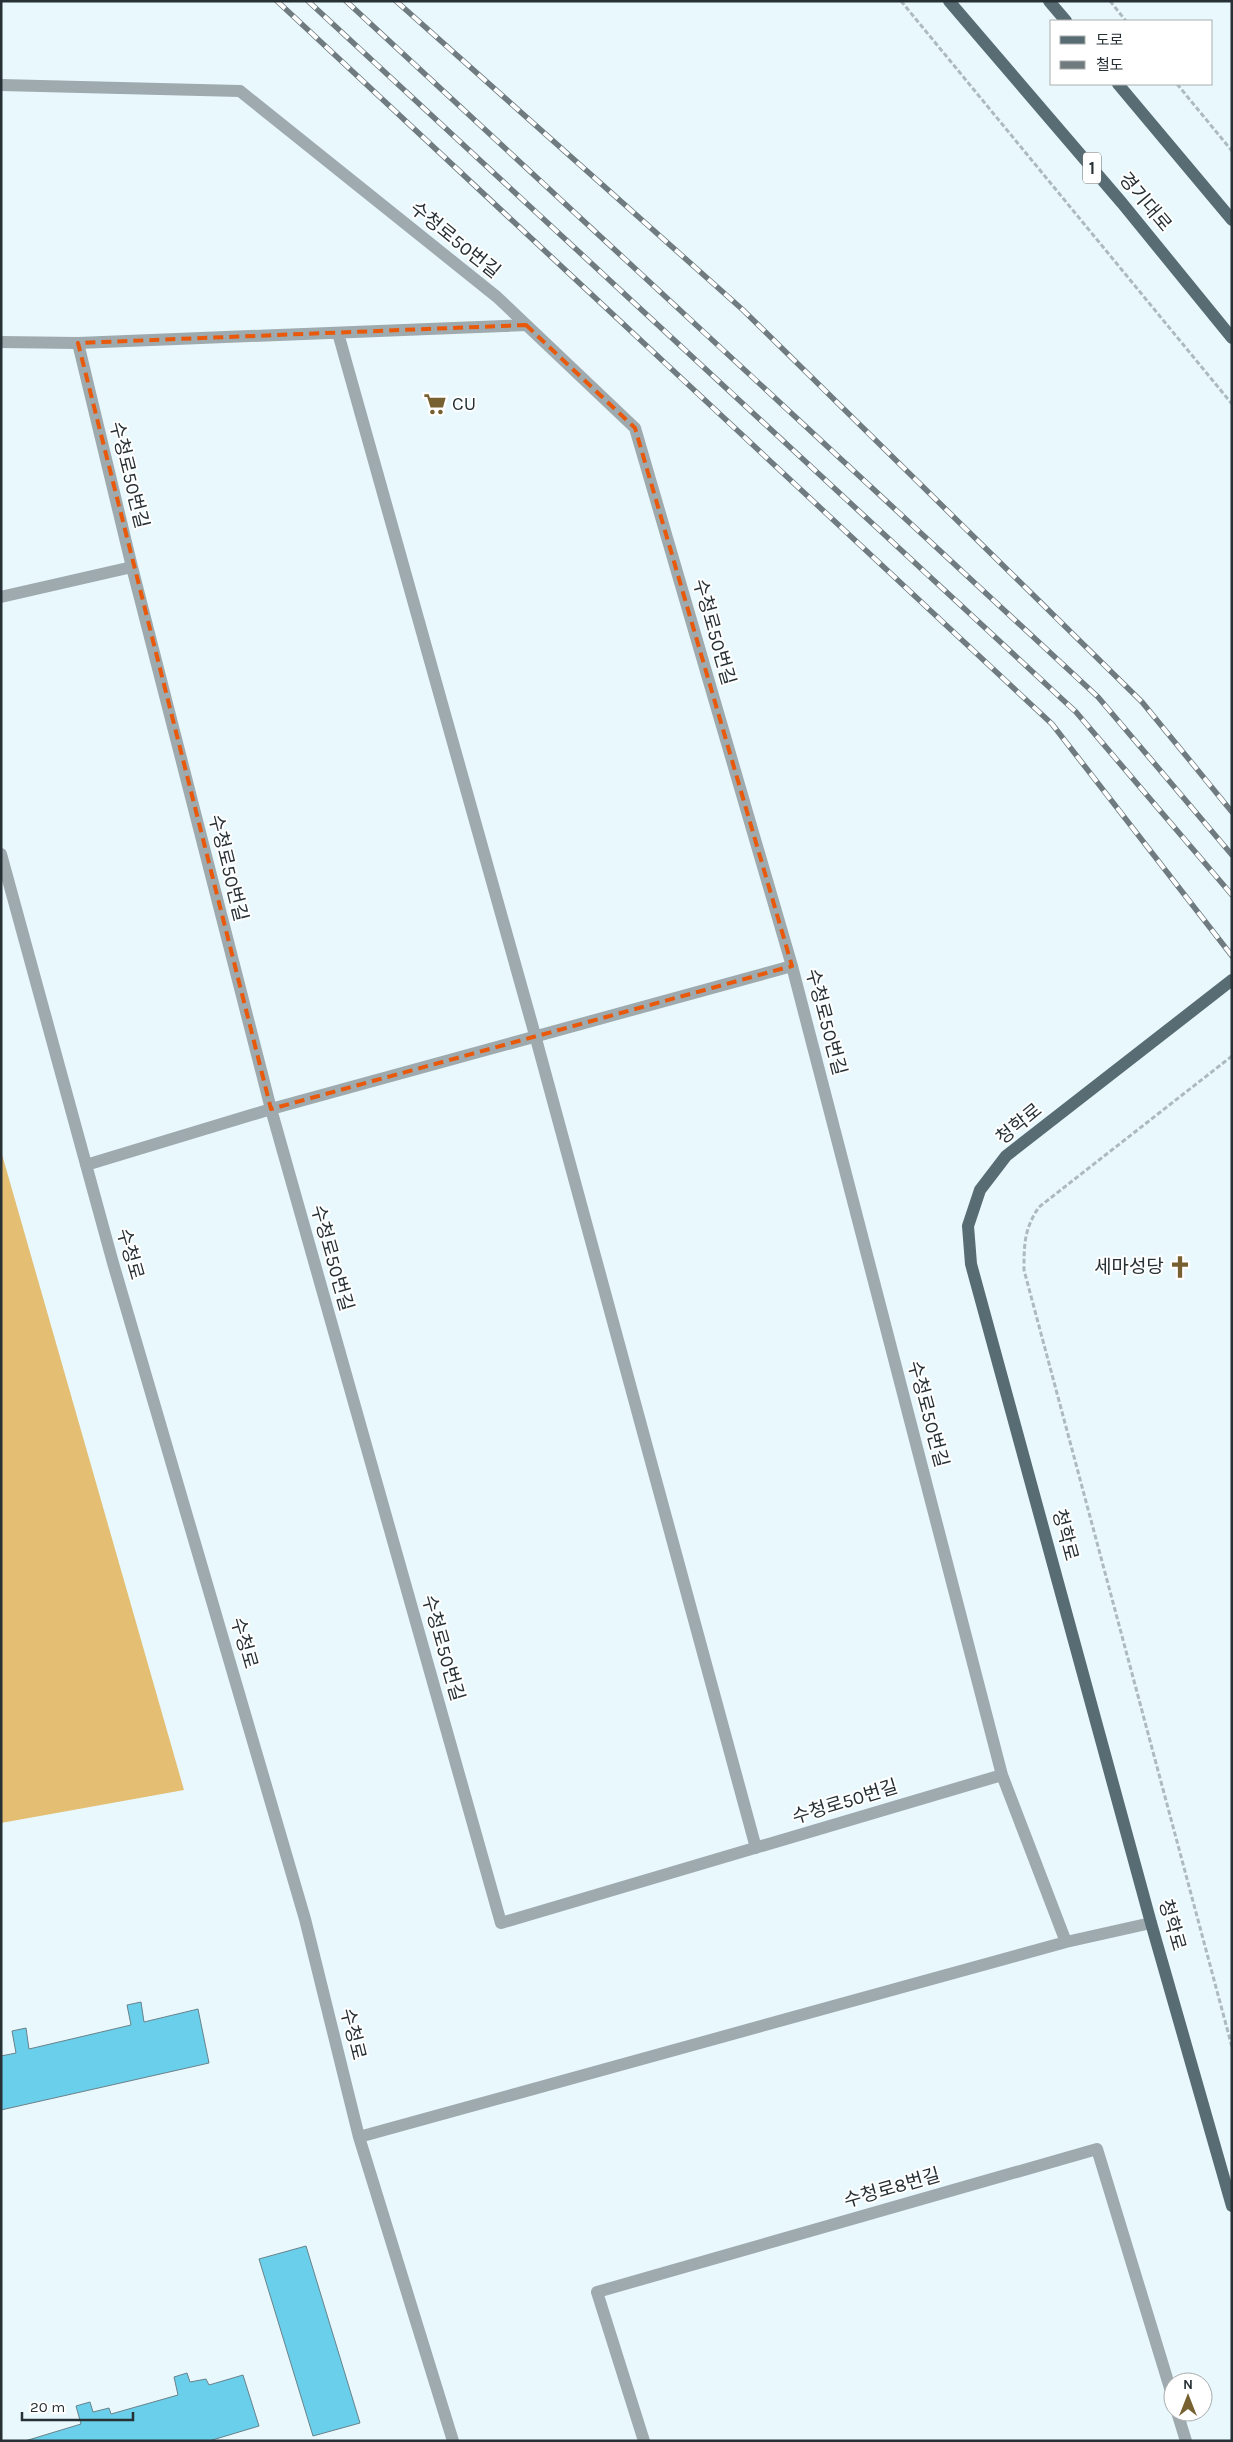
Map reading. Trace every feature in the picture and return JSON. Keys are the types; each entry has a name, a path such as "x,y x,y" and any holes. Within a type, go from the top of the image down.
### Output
{"main road":[{"name":"경기대로","path":"949,1 1122,202 1232,338"},
{"path":"1049,1 1065,20"},
{"path":"1119,85 1232,220"},
{"name":"청학로","path":"1232,980 1006,1156 980,1190 968,1226 971,1264 1151,1923 1232,2206"}],"street":[{"name":"수청로50번길","path":"1,85 240,91 497,297 635,428 792,966 1002,1775 1066,1942"},
{"path":"1,342 78,342 526,325"},
{"path":"338,333 536,1035 756,1848"},
{"name":"수청로50번길","path":"78,342 132,567 271,1109 501,1923 1002,1775"},
{"path":"1,597 132,567"},
{"name":"수청로","path":"1,854 86,1165 305,1919 359,2137 453,2441"},
{"path":"86,1165 271,1109 792,966"},
{"path":"359,2137 1066,1942 1151,1923"},
{"name":"수청로8번길","path":"644,2441 597,2292 1097,2149 1165,2372"},
{"path":"1180,2422 1186,2441"}],"path":[{"path":"901,1 1232,404"},
{"path":"1110,1 1125,20"},
{"path":"1178,85 1232,151"},
{"path":"1232,1056 1039,1208 1029,1221 1024,1243 1024,1270 1232,2047"}],"highlighted area":[{"path":"526,325 635,428 792,966 271,1109 78,343"}],"shaded area":[{"path":"1,1151 184,1790 1,1823"}],"building":[{"path":"141,2002 144,2022 198,2009 209,2063 1,2110 1,2056 16,2053 12,2031 26,2028 29,2049 131,2025 127,2005"},
{"path":"306,2246 360,2423 313,2436 259,2259"},
{"path":"187,2373 190,2382 206,2379 209,2385 243,2375 259,2426 209,2441 25,2441 81,2424 76,2406 90,2402 93,2412 109,2408 111,2414 178,2395 174,2377"}],"railway":[{"path":"277,1 1052,724 1232,956"},
{"path":"308,1 1076,712 1232,895"},
{"path":"346,1 1098,697 1232,855"},
{"path":"396,1 743,310 1142,702 1232,812"}],"place":[{"name":"CU","path":"435,404"},
{"name":"세마성당","path":"1180,1267"}]}
